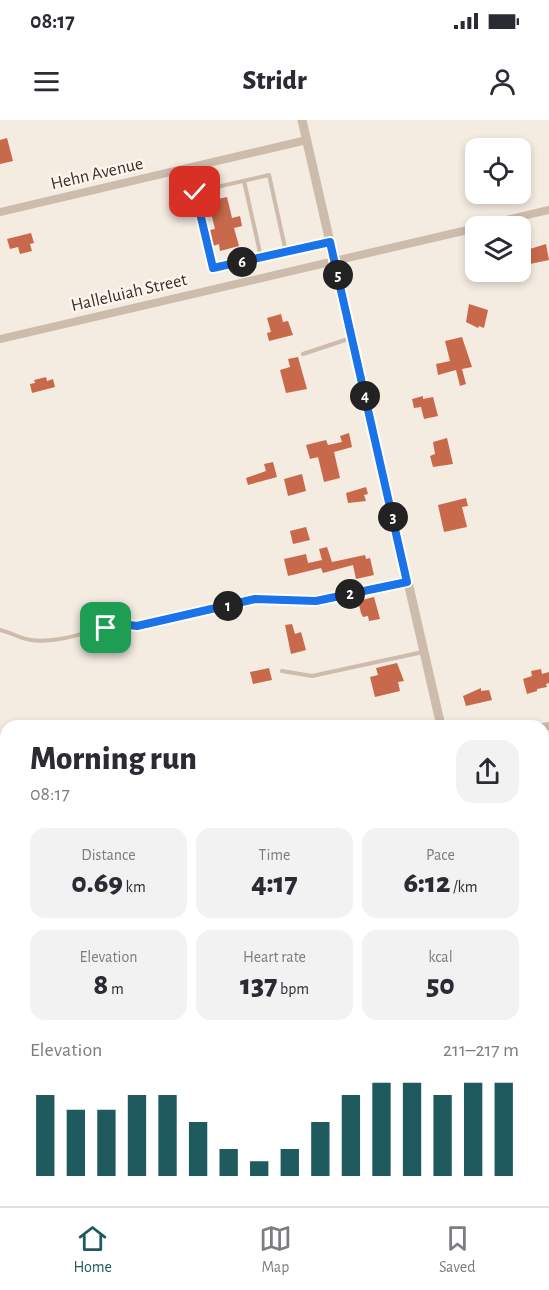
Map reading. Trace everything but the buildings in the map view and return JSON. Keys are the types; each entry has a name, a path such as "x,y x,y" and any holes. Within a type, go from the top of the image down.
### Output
{"street":[{"path":"302,120 440,720"},
{"name":"Hehn Avenue","path":"0,212 307,140"},
{"name":"Halleluiah Street","path":"524,216 549,210"},
{"name":"Halleluiah Street","path":"0,339 465,230"},
{"path":"137,626 255,599 316,601 407,582"}],"lane":[{"path":"190,167 213,268 330,242"},
{"path":"195,192 269,175 286,252"},
{"path":"244,181 261,257"},
{"path":"303,354 352,337"},
{"path":"0,630 31,640 63,638 122,624 137,626"},
{"path":"282,671 312,676 424,652"}],"route":[{"path":"106,628 122,624 137,626 255,599 316,601 407,582 330,242 213,268 195,192"}]}
